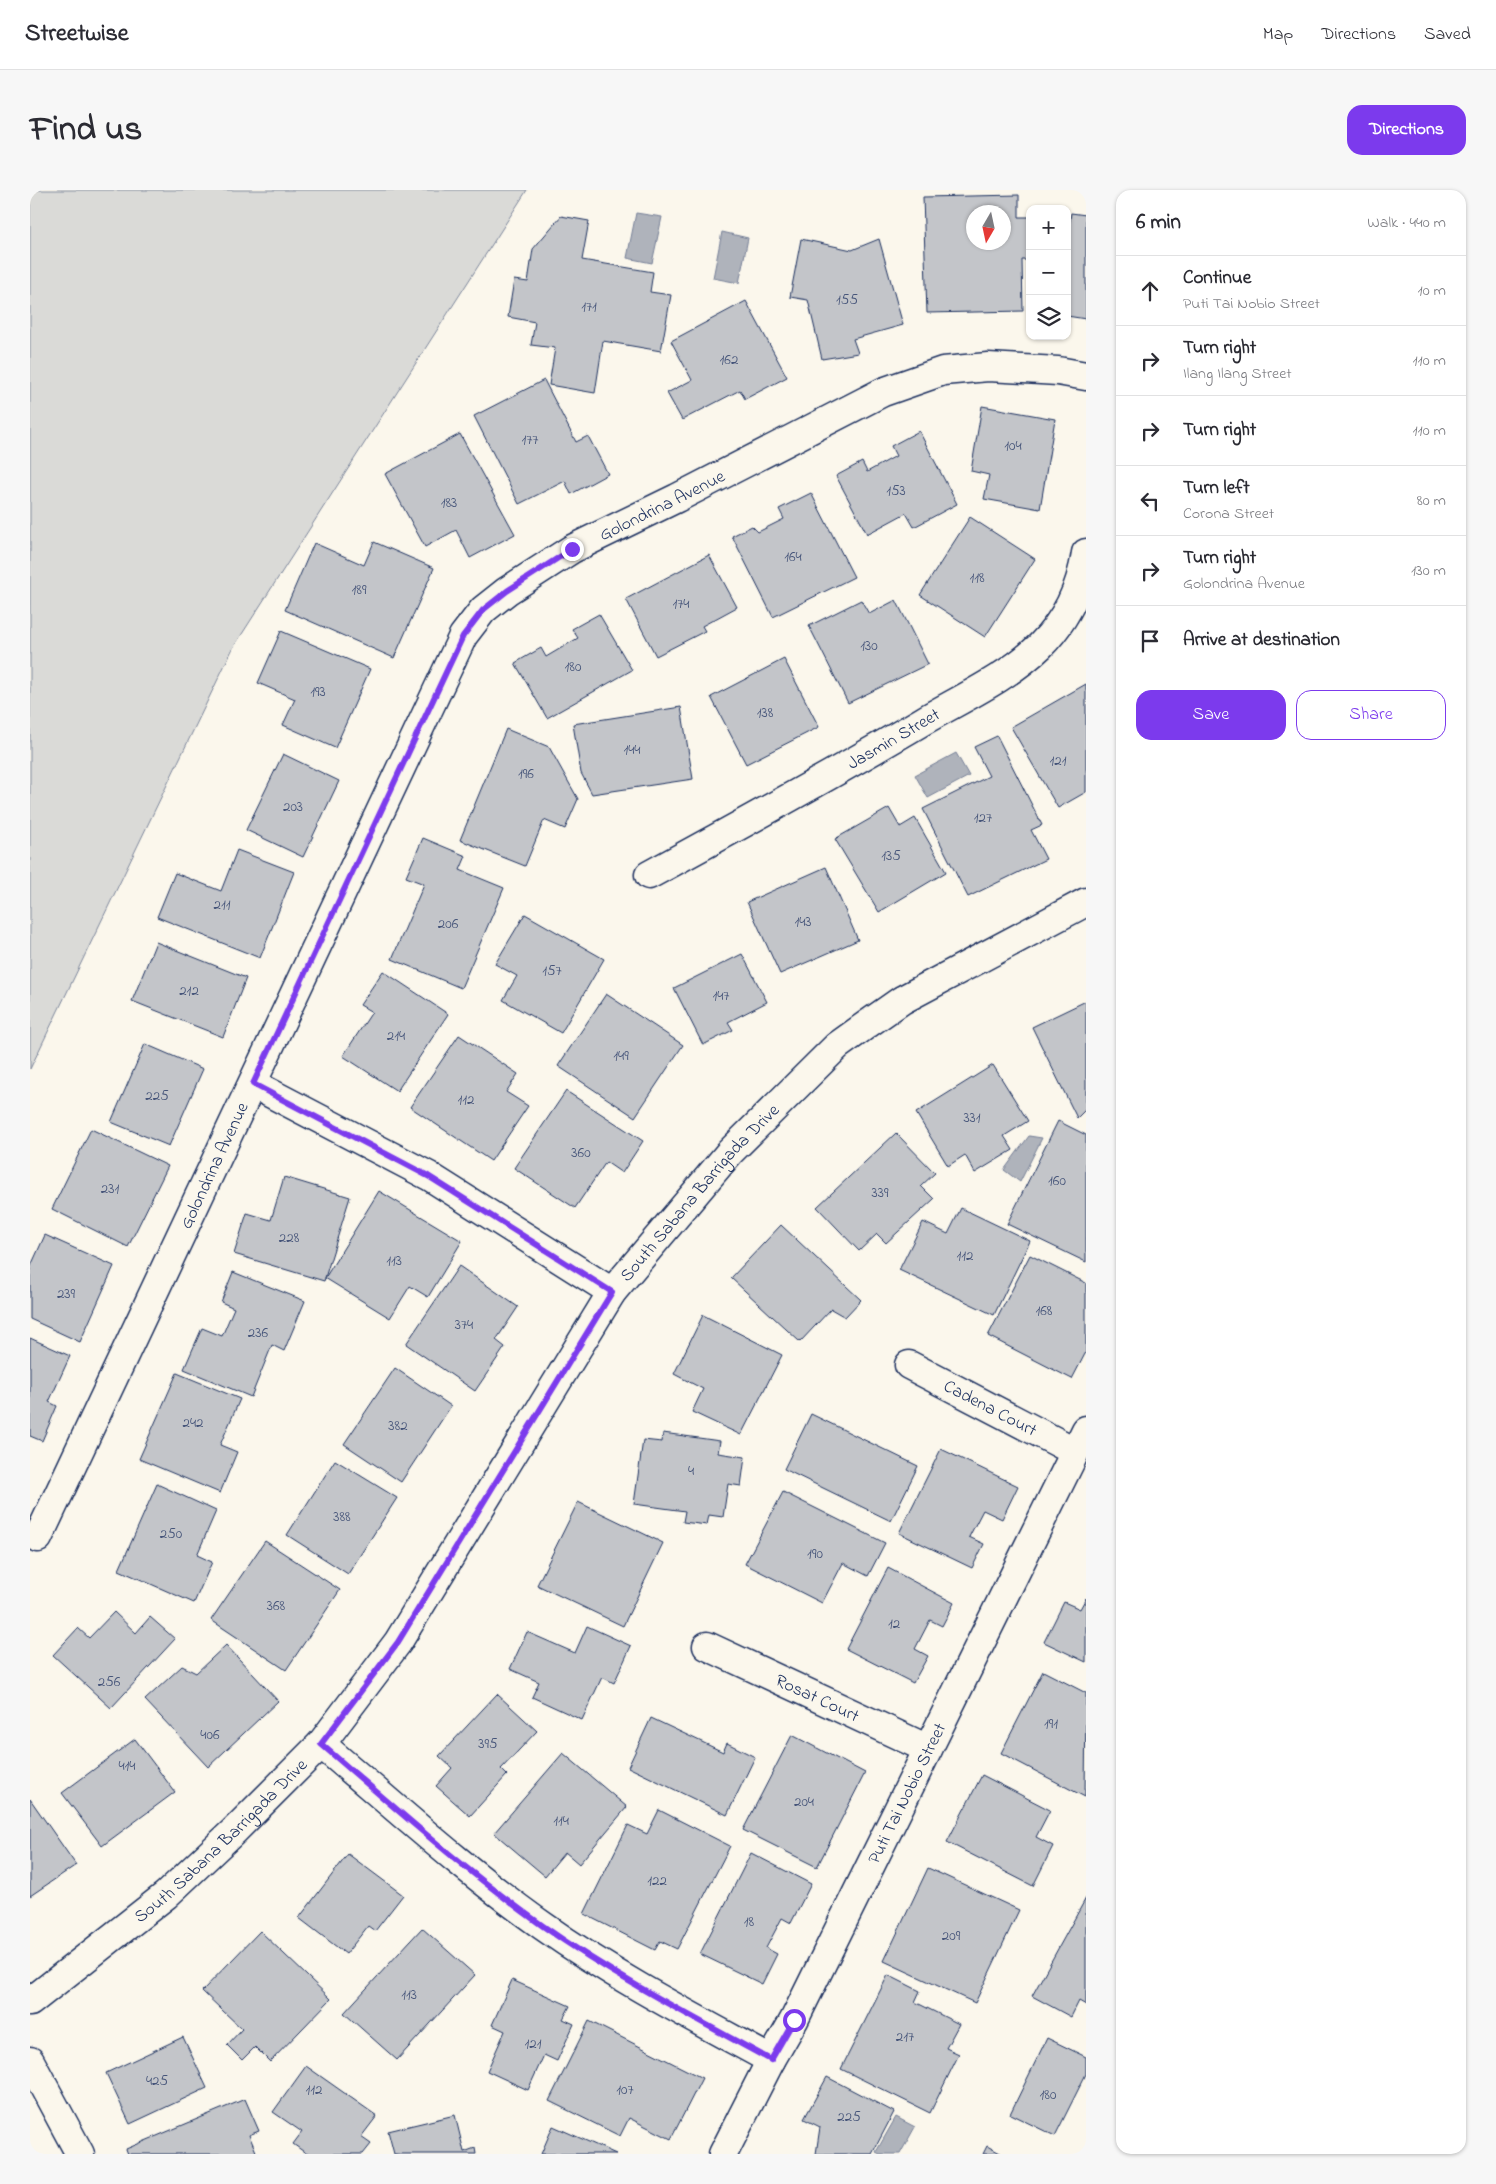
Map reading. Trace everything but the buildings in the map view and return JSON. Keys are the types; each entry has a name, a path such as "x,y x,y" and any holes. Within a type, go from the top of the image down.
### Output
{"street":[{"name":"Golondrina Avenue","path":"38,1538 463,636 483,610 507,591 572,549 677,498 883,392 943,371 988,367 1058,371 1086,376"},
{"name":"Jasmin Street","path":"649,875 829,778 1012,668 1040,645 1062,619 1076,595 1086,553"},
{"name":"South Sabana Barrigada Drive","path":"30,2002 166,1895 234,1831 321,1744 398,1642 612,1292 730,1152 837,1046 902,1000 1086,902"},
{"path":"253,1084 428,1176 612,1292"},
{"name":"Cadena Court","path":"909,1365 1080,1440"},
{"name":"Puti Tai Nobio Street","path":"723,2154 771,2060 794,2020 1080,1440"},
{"name":"Rosat Court","path":"707,1646 928,1749"},
{"path":"321,1744 477,1876 543,1926 643,1990 771,2060"},
{"path":"30,2061 80,2154"}],"shaded area":[{"path":"30,190 527,190 233,648 30,1069"},
{"path":"636,213 662,217 652,263 627,258"},
{"path":"722,232 748,238 739,283 713,278"},
{"path":"956,753 969,776 928,798 915,775"},
{"path":"1029,1136 1042,1138 1020,1182 1004,1170"},
{"path":"896,2117 915,2127 900,2154 880,2154 876,2152"}],"route":[{"path":"572,549 507,591 483,610 463,636 253,1084 428,1176 612,1292 398,1642 321,1744 483,1881 543,1926 643,1990 771,2060 794,2020"}]}
